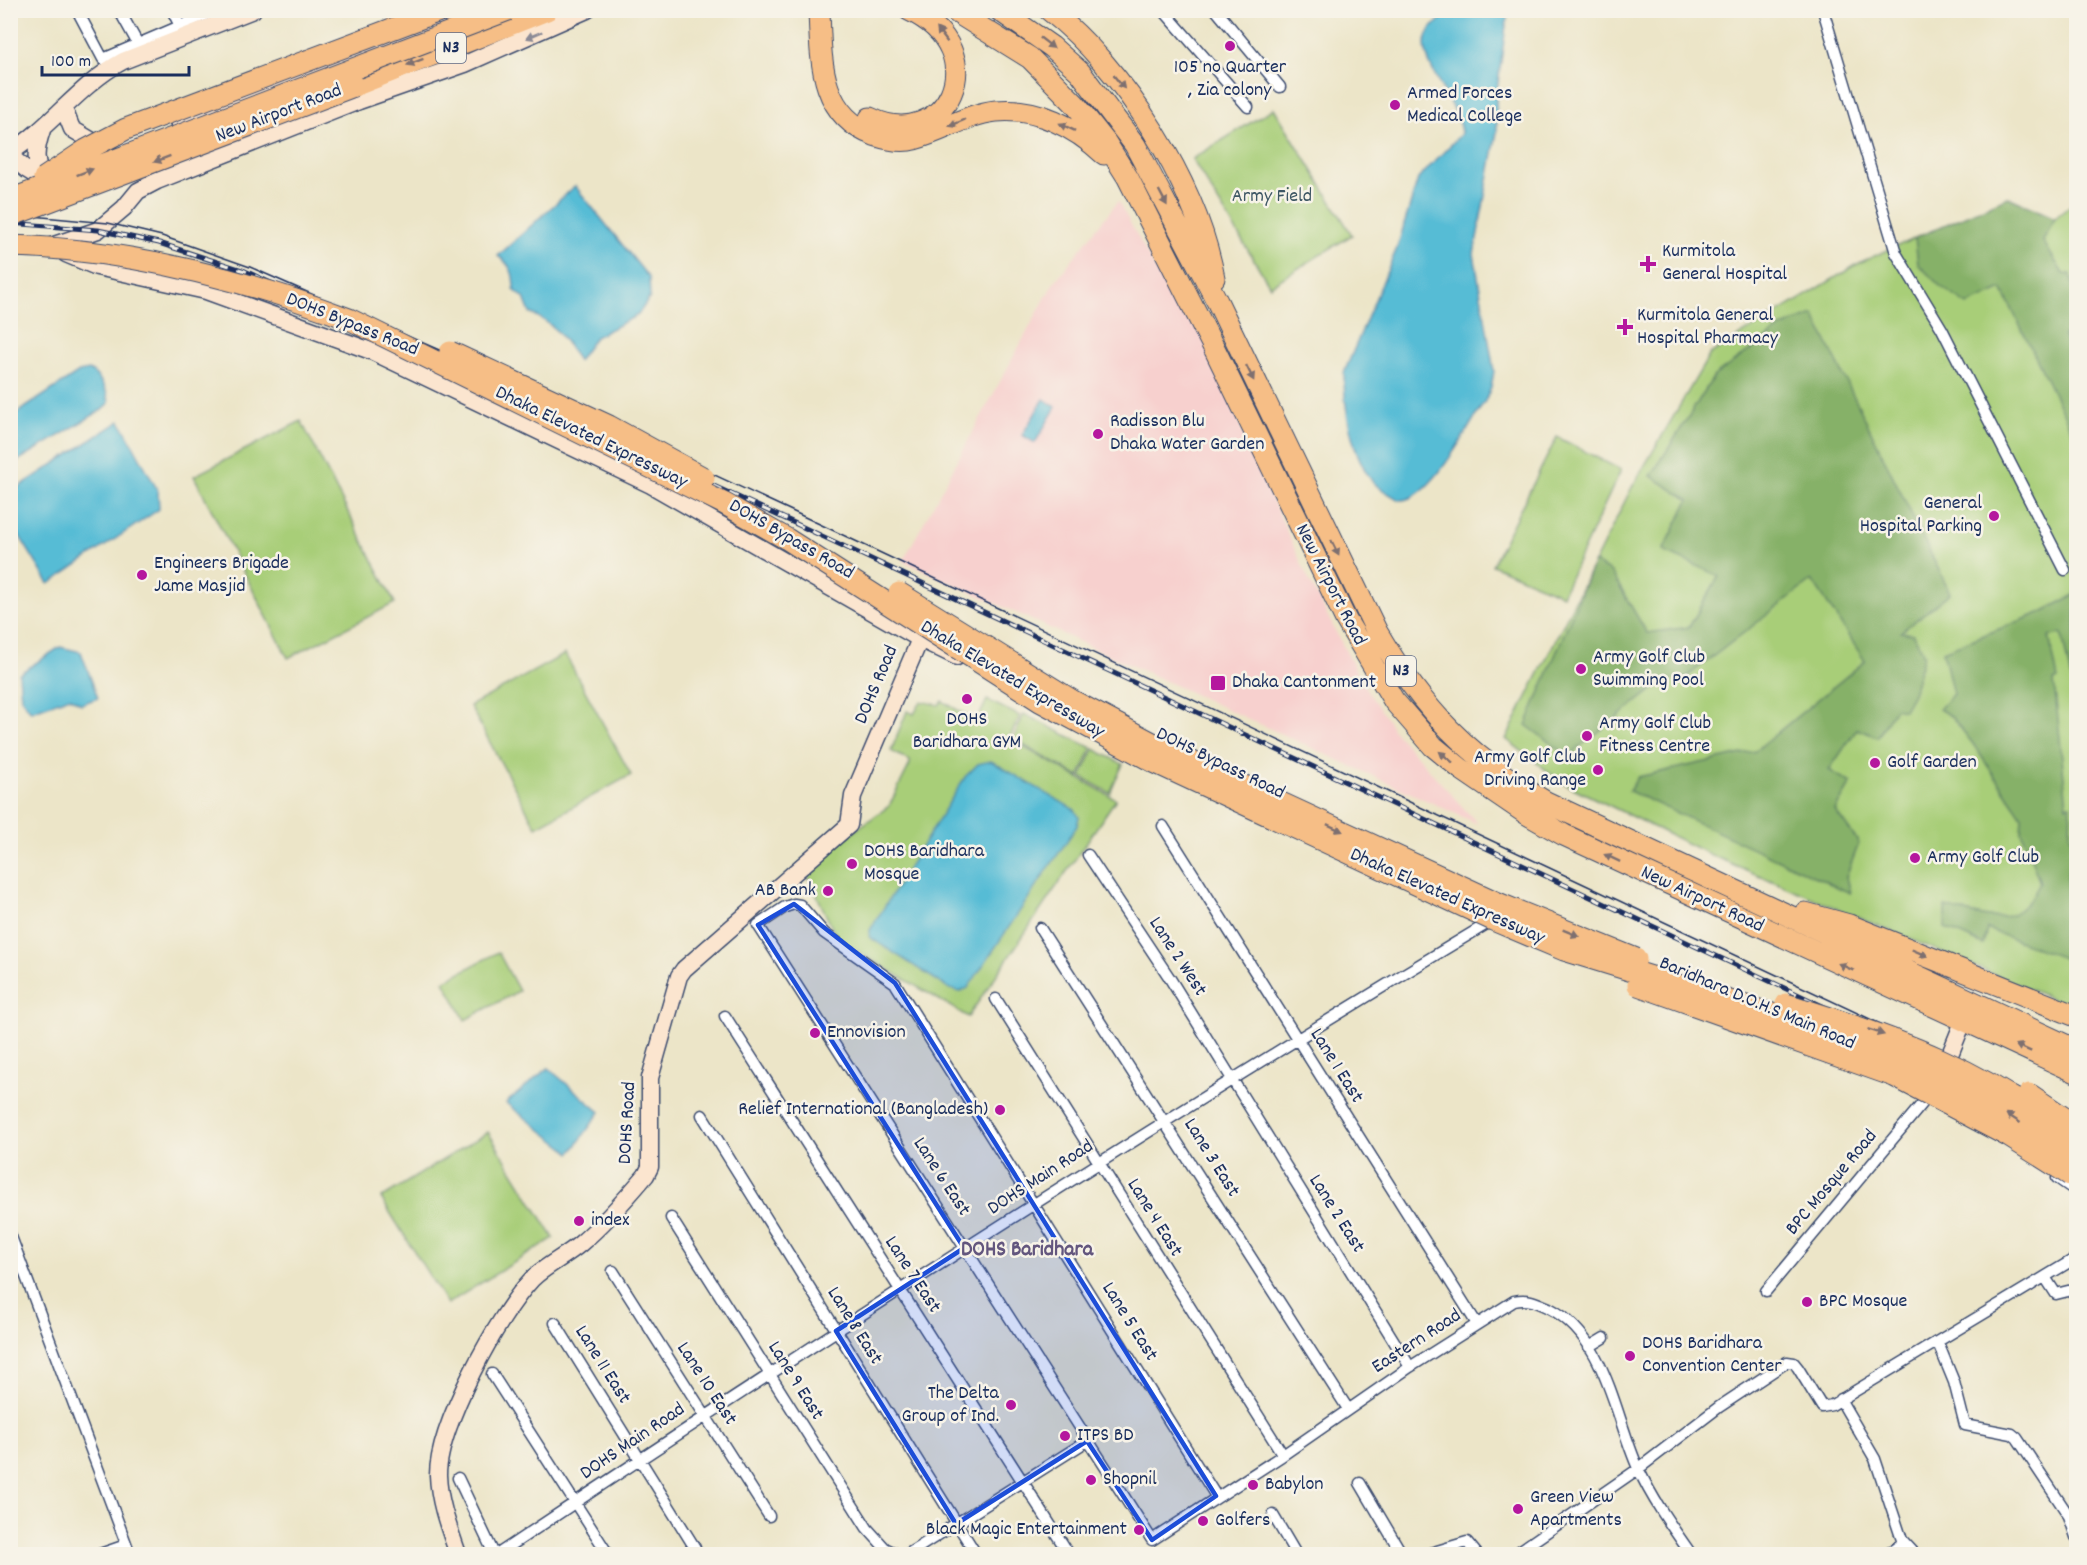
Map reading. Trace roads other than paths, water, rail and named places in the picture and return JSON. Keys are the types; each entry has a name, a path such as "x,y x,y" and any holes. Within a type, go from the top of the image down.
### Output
{"highway":[{"path":"13,205 86,150 126,129 442,10"},
{"name":"New Airport Road","path":"13,205 508,10"},
{"name":"New Airport Road","path":"13,205 354,86 547,10"},
{"path":"819,10 823,71 829,96 842,114 866,132 899,141 911,140 979,114 1014,112 1044,117 1076,131 1103,152 1128,178"},
{"path":"832,10 837,77 851,102 867,117 901,125 931,117 950,99 957,73 953,54 939,30 909,10"},
{"name":"New Airport Road","path":"953,10 1030,58 1047,73 1090,121 1128,178 1216,352 1346,620 1382,683 1418,730 1461,769 1527,814 1564,835 1964,1022 2073,1066"},
{"name":"New Airport Road","path":"999,10 1052,47 1080,72 1135,145 1217,301 1295,466 1382,641 1408,683 1449,730 1512,782 1546,802 1675,860 2073,1066"},
{"path":"1049,10 1098,57 1135,102 1156,137 1192,208 1210,258 1217,301"},
{"name":"Dhaka Elevated Expressway","path":"10,233 153,248 230,265 336,300 609,426 775,518 1073,701 1160,747 1500,904 1610,949 1643,962 1881,1033 1973,1073 2042,1119 2076,1146"},
{"name":"Dhaka Elevated Expressway","path":"10,246 86,253 179,267 294,298 349,319 725,504 787,539 1040,701 1154,762 1493,920 1564,950 1772,1014 1913,1064 1992,1104 2041,1136 2075,1178"},
{"path":"1275,476 1295,466"},
{"path":"1764,905 1849,925 2076,1016"},
{"path":"1973,1073 2013,1084 2076,1126"}],"street":[{"path":"77,10 103,59 138,44 119,10"},
{"path":"119,10 138,44 180,26 172,10"},
{"path":"172,10 180,26 217,10"},
{"path":"253,10 123,61 85,87 42,130 10,154 60,190 78,194 134,184 186,169 359,101 465,64 587,10"},
{"path":"111,151 470,10"},
{"path":"1163,10 1248,107"},
{"path":"1216,10 1280,87"},
{"path":"1823,10 1896,253 1942,329 2065,570"},
{"path":"64,109 72,129 111,151 134,184"},
{"path":"202,116 199,128 204,140 223,155"},
{"path":"169,129 181,132 191,153 186,169"},
{"path":"42,130 35,157 40,172 48,182"},
{"path":"10,254 49,247 98,230 124,208 134,184"},
{"name":"DOHS Bypass Road","path":"49,247 97,267 206,291 371,351 651,485 920,639 1491,922"},
{"name":"DOHS Road","path":"458,1554 441,1504 438,1473 456,1408 479,1359 509,1305 534,1276 553,1265 607,1221 646,1175 650,1167 650,1078 680,976 684,969 849,825 853,796 920,639"},
{"name":"Lane 1 East","path":"1163,826 1477,1324"},
{"name":"Lane 2 West","path":"1088,855 1169,977 1232,1080"},
{"name":"Lane 5 East","path":"758,925 785,908 794,904 800,905 824,933 894,984 1216,1496"},
{"name":"DOHS Main Road","path":"496,1554 769,1373 901,1292 964,1248 1165,1120 1491,922"},
{"name":"Baridhara D.O.H.S Main Road","path":"1491,922 1698,1000 1926,1099"},
{"name":"Lane 6 East","path":"758,925 1152,1540"},
{"name":"Lane 3 East","path":"1040,928 1348,1409"},
{"name":"Lane 4 East","path":"996,999 1282,1455"},
{"name":"Lane 7 East","path":"725,1016 1069,1554"},
{"path":"1964,1022 1947,1066 1926,1099 2075,1178"},
{"name":"Lane 2 East","path":"1232,1080 1410,1367"},
{"name":"BPC Mosque Road","path":"1766,1291 1926,1099"},
{"name":"Lane 8 East","path":"702,1115 976,1554"},
{"name":"Lane 9 East","path":"671,1218 867,1528 876,1541 897,1554"},
{"path":"10,1234 128,1550 100,1554"},
{"path":"1515,1554 1638,1469 1719,1407 1787,1362 1798,1368 1822,1407 1938,1343 2076,1258"},
{"name":"Lane 10 East","path":"613,1271 769,1516"},
{"path":"2045,1277 2056,1294 2076,1289"},
{"name":"Eastern Road","path":"1152,1540 1477,1324 1514,1301 1534,1301 1570,1321 1589,1347 1600,1367 1638,1469 1669,1523 1691,1554"},
{"name":"Lane 11 East","path":"555,1323 695,1548"},
{"path":"1589,1347 1604,1338"},
{"path":"1938,1343 1954,1382 1965,1425 2012,1434 2017,1438 2075,1529"},
{"path":"492,1374 608,1554"},
{"path":"1840,1399 1875,1459 1904,1542 1914,1554"},
{"path":"908,1554 1087,1441"},
{"path":"458,1479 488,1544 496,1554"},
{"path":"1360,1483 1402,1554"},
{"path":"1273,1515 1296,1554"},
{"path":"1427,1554 1467,1542 1477,1554"},
{"path":"1888,1554 1904,1542"}],"water":[{"path":"1452,10 1508,11 1496,97 1497,132 1474,254 1494,371 1491,388 1485,401 1448,460 1424,489 1411,497 1399,500 1372,481 1359,457 1347,415 1344,373 1397,248 1418,179 1461,134 1454,110 1432,68 1425,43 1430,30"},
{"path":"575,186 649,278 650,297 638,315 595,337 578,361 558,332 530,313 524,298 514,290 513,275 509,267 498,256"},
{"path":"89,370 99,379 105,389 109,403 105,408 11,465 11,417 79,372"},
{"path":"1044,399 1056,407 1035,443 1022,435"},
{"path":"120,421 158,491 159,509 49,584 11,522 11,492"},
{"path":"60,647 81,652 98,698 81,704 70,697 31,711 21,698 19,674"},
{"path":"991,761 1075,810 1079,817 1077,826 968,988 960,992 950,989 869,937 870,930 965,777 978,764"},
{"path":"548,1068 600,1112 571,1153 506,1103"}],"tram line":[{"path":"10,214 108,223 162,236 250,267 560,403 2076,1116"}],"railway":[{"path":"10,223 98,230 159,243 245,271 790,521 2076,1125"}],"place":[{"name":"105 no Quarter , Zia colony","path":"1230,46"},
{"name":"Armed Forces Medical College","path":"1395,105"},
{"name":"Kurmitola General Hospital","path":"1648,264"},
{"name":"Kurmitola General Hospital Pharmacy","path":"1625,327"},
{"name":"Radisson Blu Dhaka Water Garden","path":"1098,434"},
{"name":"General Hospital Parking","path":"1994,516"},
{"name":"Engineers Brigade Jame Masjid","path":"142,575"},
{"name":"Army Golf Club Swimming Pool","path":"1581,669"},
{"name":"Dhaka Cantonment","path":"1218,683"},
{"name":"DOHS Baridhara GYM","path":"967,699"},
{"name":"Army Golf Club Fitness Centre","path":"1587,736"},
{"name":"Golf Garden","path":"1875,763"},
{"name":"Army Golf Club Driving Range","path":"1598,770"},
{"name":"Army Golf Club","path":"1915,858"},
{"name":"DOHS Baridhara Mosque","path":"852,864"},
{"name":"AB Bank","path":"828,891"},
{"name":"Ennovision","path":"815,1033"},
{"name":"Relief International (Bangladesh)","path":"1000,1110"},
{"name":"index","path":"579,1221"},
{"name":"BPC Mosque","path":"1807,1302"},
{"name":"DOHS Baridhara Convention Center","path":"1630,1356"},
{"name":"The Delta Group of Ind.","path":"1011,1405"},
{"name":"ITPS BD","path":"1065,1436"},
{"name":"Shopnil","path":"1091,1480"},
{"name":"Babylon","path":"1253,1485"},
{"name":"Green View Apartments","path":"1518,1509"},
{"name":"Golfers","path":"1203,1521"},
{"name":"Black Magic Entertainment","path":"1139,1530"}],"district":[{"name":"DOHS Baridhara","path":"1027,1250"}],"park label":[{"name":"Army Field","path":"1272,197"}]}
